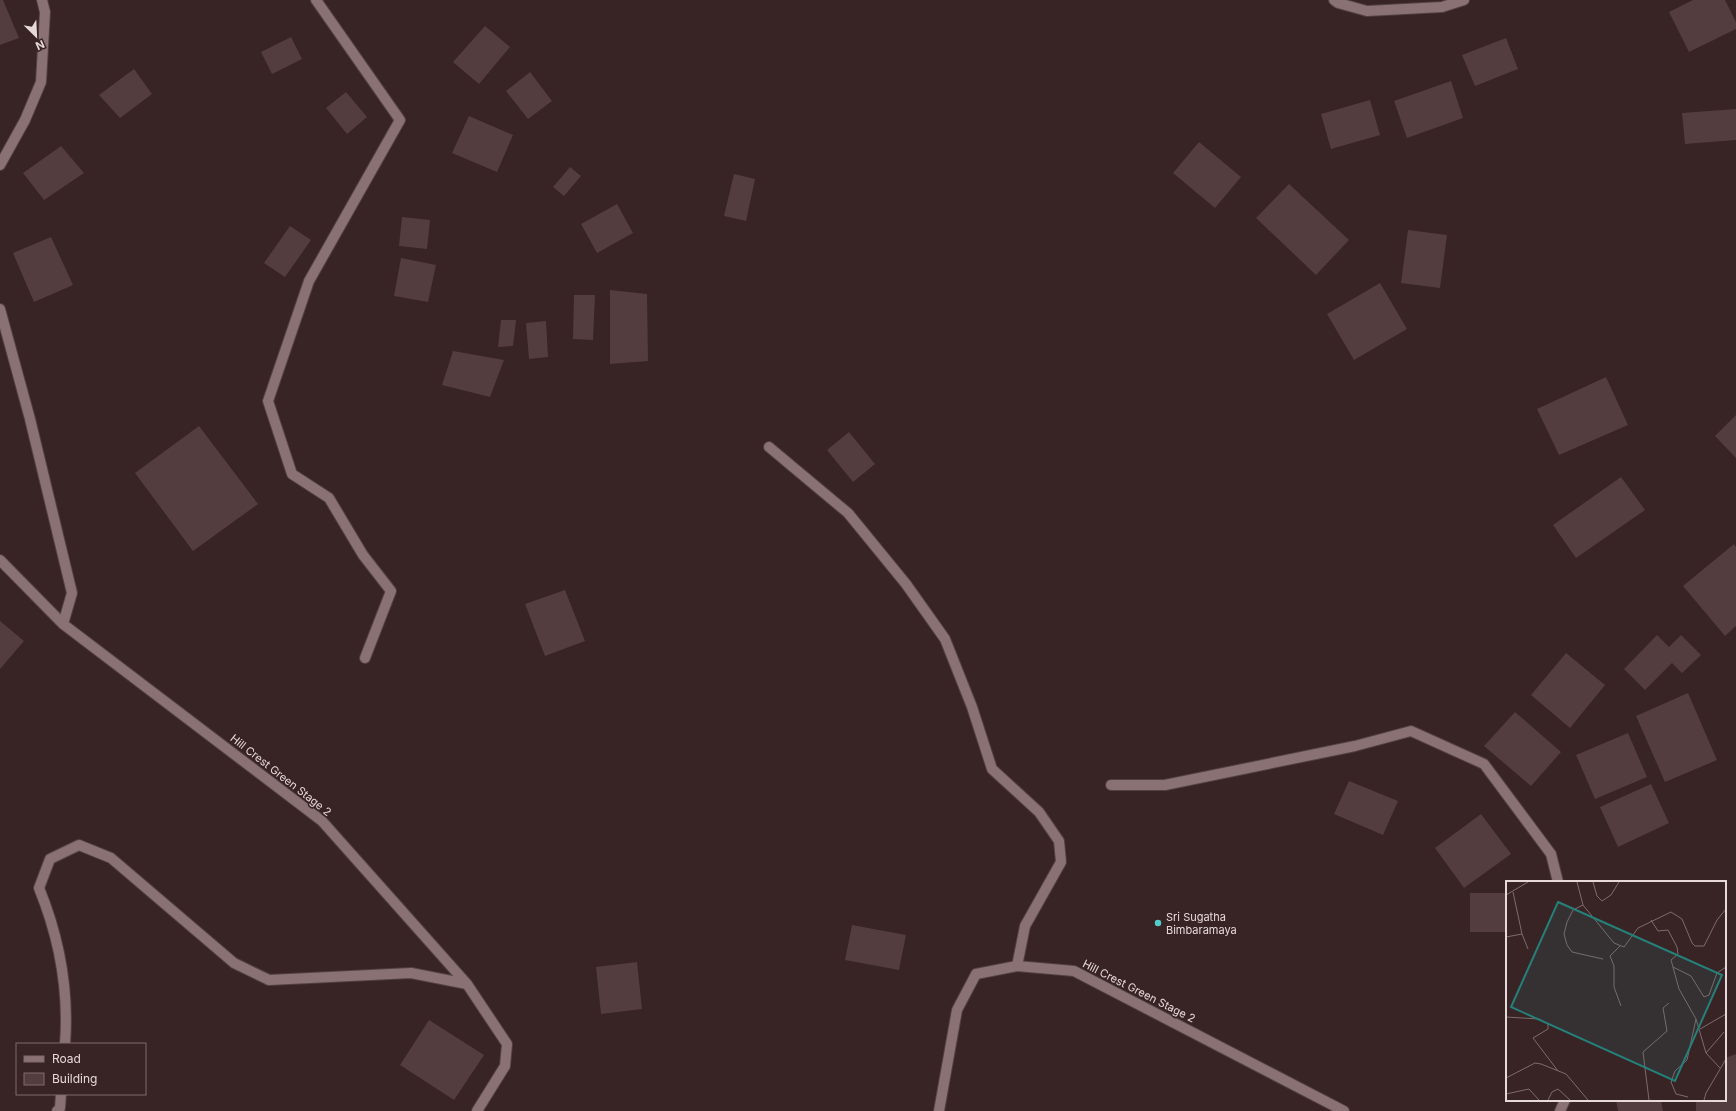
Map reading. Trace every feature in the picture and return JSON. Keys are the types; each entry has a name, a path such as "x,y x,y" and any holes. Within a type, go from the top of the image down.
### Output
{"street":[{"path":"0,165 25,120 41,82 45,12 42,0"},
{"path":"316,0 400,120 309,280 268,401 292,474 329,498 363,555 391,591 365,658"},
{"path":"1334,0 1338,3 1367,11 1442,7 1464,0"},
{"path":"0,309 30,419 72,593 63,624"},
{"path":"769,447 848,513 906,584 945,639 972,707 992,768 1038,812 1059,841 1061,862 1025,926 1017,966"},
{"name":"Hill Crest Green Stage 2","path":"0,560 63,624 322,821 467,984 507,1044 505,1066 477,1111"},
{"path":"1111,785 1165,785 1355,746 1411,731 1484,764 1551,854 1558,881"},
{"path":"65,1043 66,1028 61,962 50,914 39,888 50,859 79,845 111,858 234,963 269,980 411,973 467,984"},
{"name":"Hill Crest Green Stage 2","path":"939,1111 957,1010 976,974 1017,966 1074,971 1344,1111"},
{"path":"57,1111 60,1108 61,1095"},
{"path":"1560,1111 1565,1101"}],"building":[{"path":"0,0 3,0 19,38 0,45"},
{"path":"1693,0 1725,0 1736,22 1736,29 1689,52 1669,12"},
{"path":"485,26 510,47 479,84 453,62"},
{"path":"291,37 302,59 272,74 261,52"},
{"path":"1506,38 1518,69 1475,86 1462,55"},
{"path":"134,69 152,94 120,118 99,95"},
{"path":"530,72 552,101 528,119 506,91"},
{"path":"1451,81 1463,118 1407,138 1394,101"},
{"path":"346,92 367,117 347,134 326,108"},
{"path":"1370,100 1380,135 1331,149 1321,114"},
{"path":"1736,109 1736,140 1685,144 1682,113"},
{"path":"469,116 513,135 497,172 452,153"},
{"path":"1199,142 1241,177 1215,208 1173,173"},
{"path":"61,146 84,173 44,200 23,173"},
{"path":"570,167 581,176 564,196 553,187"},
{"path":"734,174 755,179 746,221 724,216"},
{"path":"1289,184 1349,240 1316,275 1256,218"},
{"path":"617,204 633,233 597,253 581,224"},
{"path":"402,217 430,220 427,249 399,246"},
{"path":"290,226 311,240 285,277 264,263"},
{"path":"1408,230 1447,235 1440,288 1401,283"},
{"path":"51,237 73,285 34,302 13,253"},
{"path":"401,258 436,265 428,302 394,296"},
{"path":"1380,283 1407,329 1354,360 1327,314"},
{"path":"610,290 647,294 648,361 610,364"},
{"path":"574,295 595,295 593,340 573,339"},
{"path":"501,320 516,320 513,346 498,347"},
{"path":"546,321 548,357 529,359 526,323"},
{"path":"453,351 504,360 490,397 442,385"},
{"path":"1606,377 1628,425 1559,455 1537,409"},
{"path":"1736,415 1736,458 1715,436"},
{"path":"199,426 258,504 193,551 135,473"},
{"path":"849,432 875,464 853,482 827,450"},
{"path":"1621,477 1645,510 1576,558 1553,525"},
{"path":"1734,544 1736,547 1736,626 1725,636 1683,586"},
{"path":"565,590 585,641 545,656 525,604"},
{"path":"0,621 24,641 0,669"},
{"path":"1657,635 1669,647 1681,635 1701,655 1682,673 1672,663 1645,690 1624,669"},
{"path":"1566,653 1605,685 1570,728 1531,695"},
{"path":"1688,693 1717,760 1665,782 1636,716"},
{"path":"1515,712 1561,752 1531,786 1484,746"},
{"path":"1628,733 1647,777 1595,799 1576,755"},
{"path":"1349,781 1398,801 1383,835 1334,814"},
{"path":"1651,784 1669,823 1618,847 1600,807"},
{"path":"1481,814 1511,854 1464,888 1435,848"},
{"path":"1470,893 1506,893 1506,932 1470,932"},
{"path":"852,925 906,935 899,970 845,960"},
{"path":"637,962 642,1009 601,1014 596,967"},
{"path":"429,1020 484,1055 454,1100 400,1065"},
{"path":"1736,1054 1736,1111 1696,1111 1696,1101 1726,1101 1726,1058"},
{"path":"1616,1101 1661,1101 1663,1111 1618,1111"}],"place":[{"name":"Sri Sugatha Bimbaramaya","path":"1158,923"}]}
